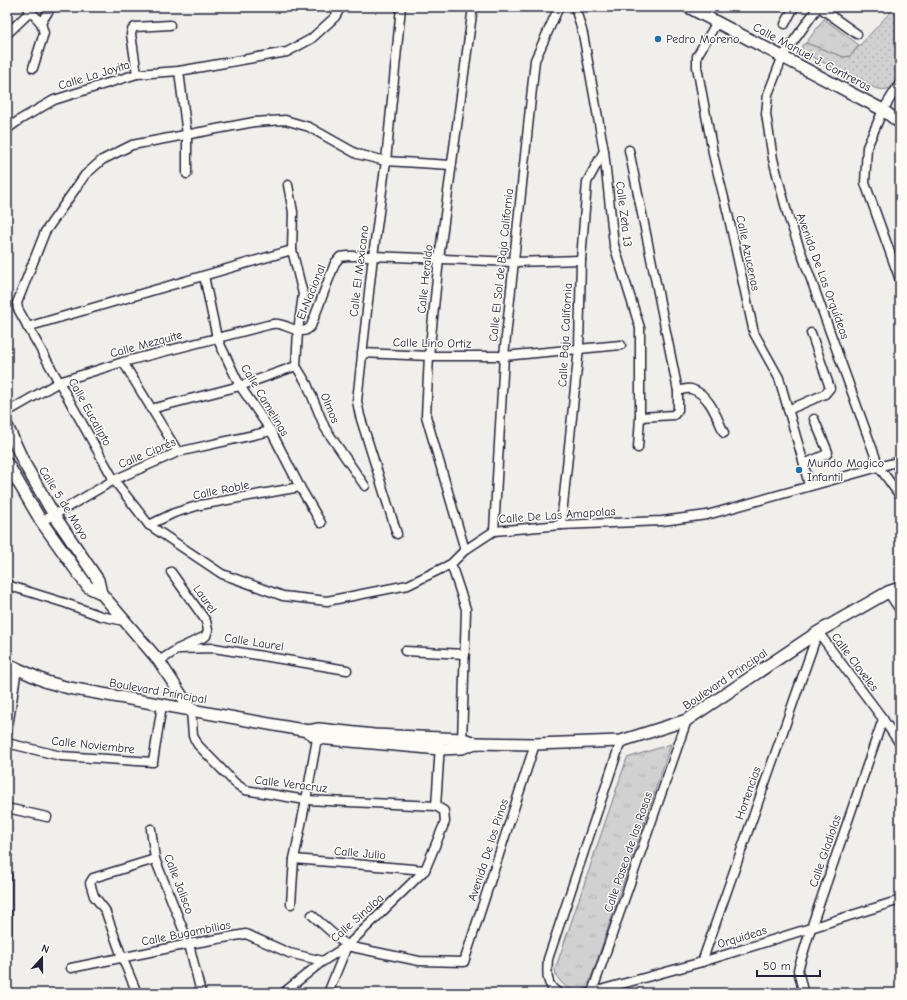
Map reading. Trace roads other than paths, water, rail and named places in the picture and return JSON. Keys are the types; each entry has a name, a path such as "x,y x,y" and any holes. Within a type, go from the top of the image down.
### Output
{"street":[{"path":"41,23 51,7"},
{"name":"Calle La Joyita","path":"7,129 54,100 137,74 179,71 287,52 311,39 335,17 341,7"},
{"name":"Calle El Mexicano","path":"397,534 360,416 357,401 373,256 386,161 401,7"},
{"name":"Calle Heraldo","path":"465,550 426,416 429,356 439,259 473,7"},
{"name":"Calle El Sol de Baja California","path":"494,531 504,356 535,60 559,7"},
{"name":"Calle Zeta 13","path":"575,7 583,34 604,151 614,245 640,328 640,417 638,448"},
{"name":"Calle Manuel J. Contreras","path":"688,7 883,110 900,123"},
{"path":"785,24 794,7"},
{"path":"818,7 857,34"},
{"name":"Avenida De Las Orquídeas","path":"818,7 783,56 768,94 766,114 773,158 788,216 879,467 900,496"},
{"path":"7,34 29,9 41,23 44,33 33,68"},
{"name":"Calle Azucenas","path":"717,22 697,56 697,67 714,158 754,333 779,378 809,486"},
{"path":"137,74 131,34 132,30 135,28 170,24"},
{"path":"179,71 187,135 187,174"},
{"path":"900,83 883,110 867,147 865,183 900,280"},
{"name":"Calle Eucalipto","path":"149,525 114,480 18,309 18,303 45,232 85,175 102,160 132,145 254,122 285,120 309,127 357,154 386,161 451,165"},
{"path":"629,150 678,391 678,410 674,415 640,417"},
{"name":"Calle Baja California","path":"562,525 579,348 581,260 587,182 604,151"},
{"name":"El Nacional","path":"288,185 292,212 292,250 303,294 298,331 305,331 311,326 335,263 340,258 348,256 373,256 514,262 581,260"},
{"path":"27,327 292,250"},
{"name":"Calle Camelinas","path":"204,276 217,338 240,386 271,431 321,524"},
{"name":"Calle Mezquite","path":"7,412 59,382 124,362 277,324 298,331"},
{"path":"151,409 240,386 296,366 298,331"},
{"path":"788,410 825,394 830,388 811,333"},
{"name":"Calle Lino Ortiz","path":"362,353 429,356 504,356 621,345"},
{"path":"124,362 178,452"},
{"name":"Olmos","path":"296,366 307,384 325,428 365,486"},
{"path":"678,391 690,389 697,392 710,402 724,434"},
{"path":"804,464 828,454 814,419"},
{"name":"Calle 5 de Mayo","path":"7,426 24,463 54,515 98,580 101,593"},
{"name":"Calle Ciprés","path":"41,521 114,480 178,452 271,431"},
{"name":"Calle De Las Amapolas","path":"149,525 222,574 283,596 327,601 408,585 451,564 465,550 494,531 562,525 662,521 707,515 900,461"},
{"path":"8,468 24,463"},
{"name":"Calle 5 de Mayo","path":"8,468 41,521 88,587 101,593 159,661 191,710"},
{"name":"Calle Roble","path":"149,525 174,513 200,505 300,487"},
{"path":"451,564 466,609 462,743"},
{"name":"Laurel","path":"171,572 206,620 208,630 206,636 178,649"},
{"path":"7,585 101,616 124,621"},
{"name":"Boulevard Principal","path":"12,666 47,682 70,688 314,733 374,735 440,743 534,744 621,741 686,720 818,632 888,592 900,588"},
{"path":"888,592 900,610"},
{"name":"Calle Claveles","path":"818,632 900,744"},
{"name":"Hortencias","path":"702,962 818,632"},
{"name":"Calle Laurel","path":"178,649 214,648 347,670"},
{"path":"159,661 178,649"},
{"path":"405,651 465,654"},
{"path":"7,733 12,666"},
{"name":"Calle Noviembre","path":"7,743 61,756 153,762 162,705"},
{"name":"Calle Veracruz","path":"191,710 193,736 198,745 235,783 244,790 306,800 436,806"},
{"name":"Calle Gladiolas","path":"804,992 798,970 883,719"},
{"name":"Calle Paseo de las Rosas","path":"590,993 686,720"},
{"path":"291,904 294,859 306,800 314,733"},
{"path":"559,993 554,991 547,978 548,959 621,741"},
{"path":"425,870 445,822 444,811 436,806 440,743"},
{"name":"Avenida De los Pinos","path":"348,946 419,961 464,962 534,744"},
{"path":"7,808 47,817"},
{"name":"Calle Jalisco","path":"151,829 155,858 189,944 200,993"},
{"path":"137,993 105,910 94,896 90,883 93,878 155,858"},
{"name":"Calle Julio","path":"294,859 425,870"},
{"name":"Calle Sinaloa","path":"283,993 323,961 348,946 425,870"},
{"path":"7,876 7,934"},
{"name":"Orquideas","path":"590,993 702,962 900,900"},
{"path":"312,915 348,946 328,993"},
{"name":"Calle Bugambilias","path":"71,968 246,934 289,953 323,961"}],"place":[{"name":"Pedro Moreno","path":"658,39"},
{"name":"Mundo Magico Infantil","path":"799,470"}]}
